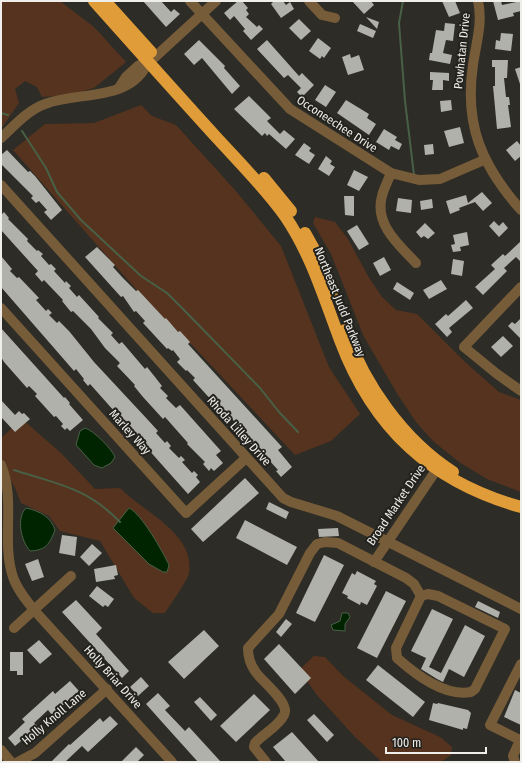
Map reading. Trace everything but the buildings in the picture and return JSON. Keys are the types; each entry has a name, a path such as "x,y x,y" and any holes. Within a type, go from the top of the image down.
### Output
{"highway":[{"name":"Northeast Judd Parkway","path":"94,1 152,59"},
{"name":"Northeast Judd Parkway","path":"105,1 284,215 312,266 340,340 357,379 403,441 413,452 483,495 521,507"},
{"name":"Northeast Judd Parkway","path":"438,466 478,485 521,500"}],"street":[{"name":"Occoneechee Drive","path":"190,1 290,109 391,173 419,180 440,179 484,160"},
{"path":"1,138 25,116 44,104 102,94 119,88 126,77 138,66 152,59 216,1"},
{"path":"309,1 322,15 335,18"},
{"name":"Powhatan Drive","path":"478,1 480,20 470,90 475,131 484,160 497,181 521,210"},
{"path":"391,173 382,197 382,218 387,230 416,263"},
{"name":"Rhoda Lilley Drive","path":"1,185 246,458 284,498 291,502 337,516 521,609"},
{"path":"521,287 464,348 521,391"},
{"name":"Marley Way","path":"1,308 186,513 246,458"},
{"name":"Holly Briar Drive","path":"1,465 7,486 5,549 13,576 21,594 107,689 167,760"},
{"name":"Broad Market Drive","path":"374,562 438,466"},
{"path":"266,762 254,747 255,743 278,722 285,714 285,709 280,699 255,672 250,662 248,648 279,614 310,553 317,544 325,542 338,543 406,578 414,584 421,596"},
{"path":"14,628 71,576"},
{"path":"428,594 438,596 505,629 474,689 471,692 448,690 432,683 415,673 397,658 396,648 421,596 428,594"},
{"path":"515,762 513,756 520,740 490,725 521,664"},
{"name":"Holly Knoll Lane","path":"18,762 35,753 107,689"},
{"path":"1,750 11,762"}],"shaded area":[{"path":"1,1 60,1 94,27 126,62 94,88 69,95 42,97 37,87 25,81 15,89 19,103 1,129"},
{"path":"141,105 152,116 176,125 235,190 281,246 329,367 360,414 331,441 295,455 193,346 165,322 13,150 45,124 94,123"},
{"path":"315,217 335,222 348,239 368,276 382,297 396,310 417,314 465,362 499,392 521,400 521,492 487,479 459,462 433,441 416,422 398,395 364,337 331,254 313,223"},
{"path":"22,419 61,453 95,489 120,488 165,524 176,535 184,546 189,559 189,573 182,587 165,613 153,613 134,598 100,541 60,531 49,516 21,503 15,488 1,463 1,438"},
{"path":"85,428 102,440 110,449 115,457 111,463 102,468 94,465 76,445 80,431"},
{"path":"26,508 44,515 53,525 55,530 49,543 43,548 30,551 24,541 20,523 23,512"},
{"path":"129,508 139,517 157,543 169,565 167,572 163,572 149,564 113,528"},
{"path":"342,613 348,613 350,617 345,624 345,631 333,630 331,625 340,621"},
{"path":"314,656 325,657 343,676 392,715 440,737 452,747 451,755 438,762 382,762 354,736 317,695 299,670"}],"waterway":[{"path":"403,1 399,23 405,101 414,175"},
{"path":"1,113 8,115"},
{"path":"22,131 46,168 57,192 81,220 141,276 167,293 260,388 279,412 298,432"},
{"path":"14,470 57,483 83,494 107,510 120,522"}]}
